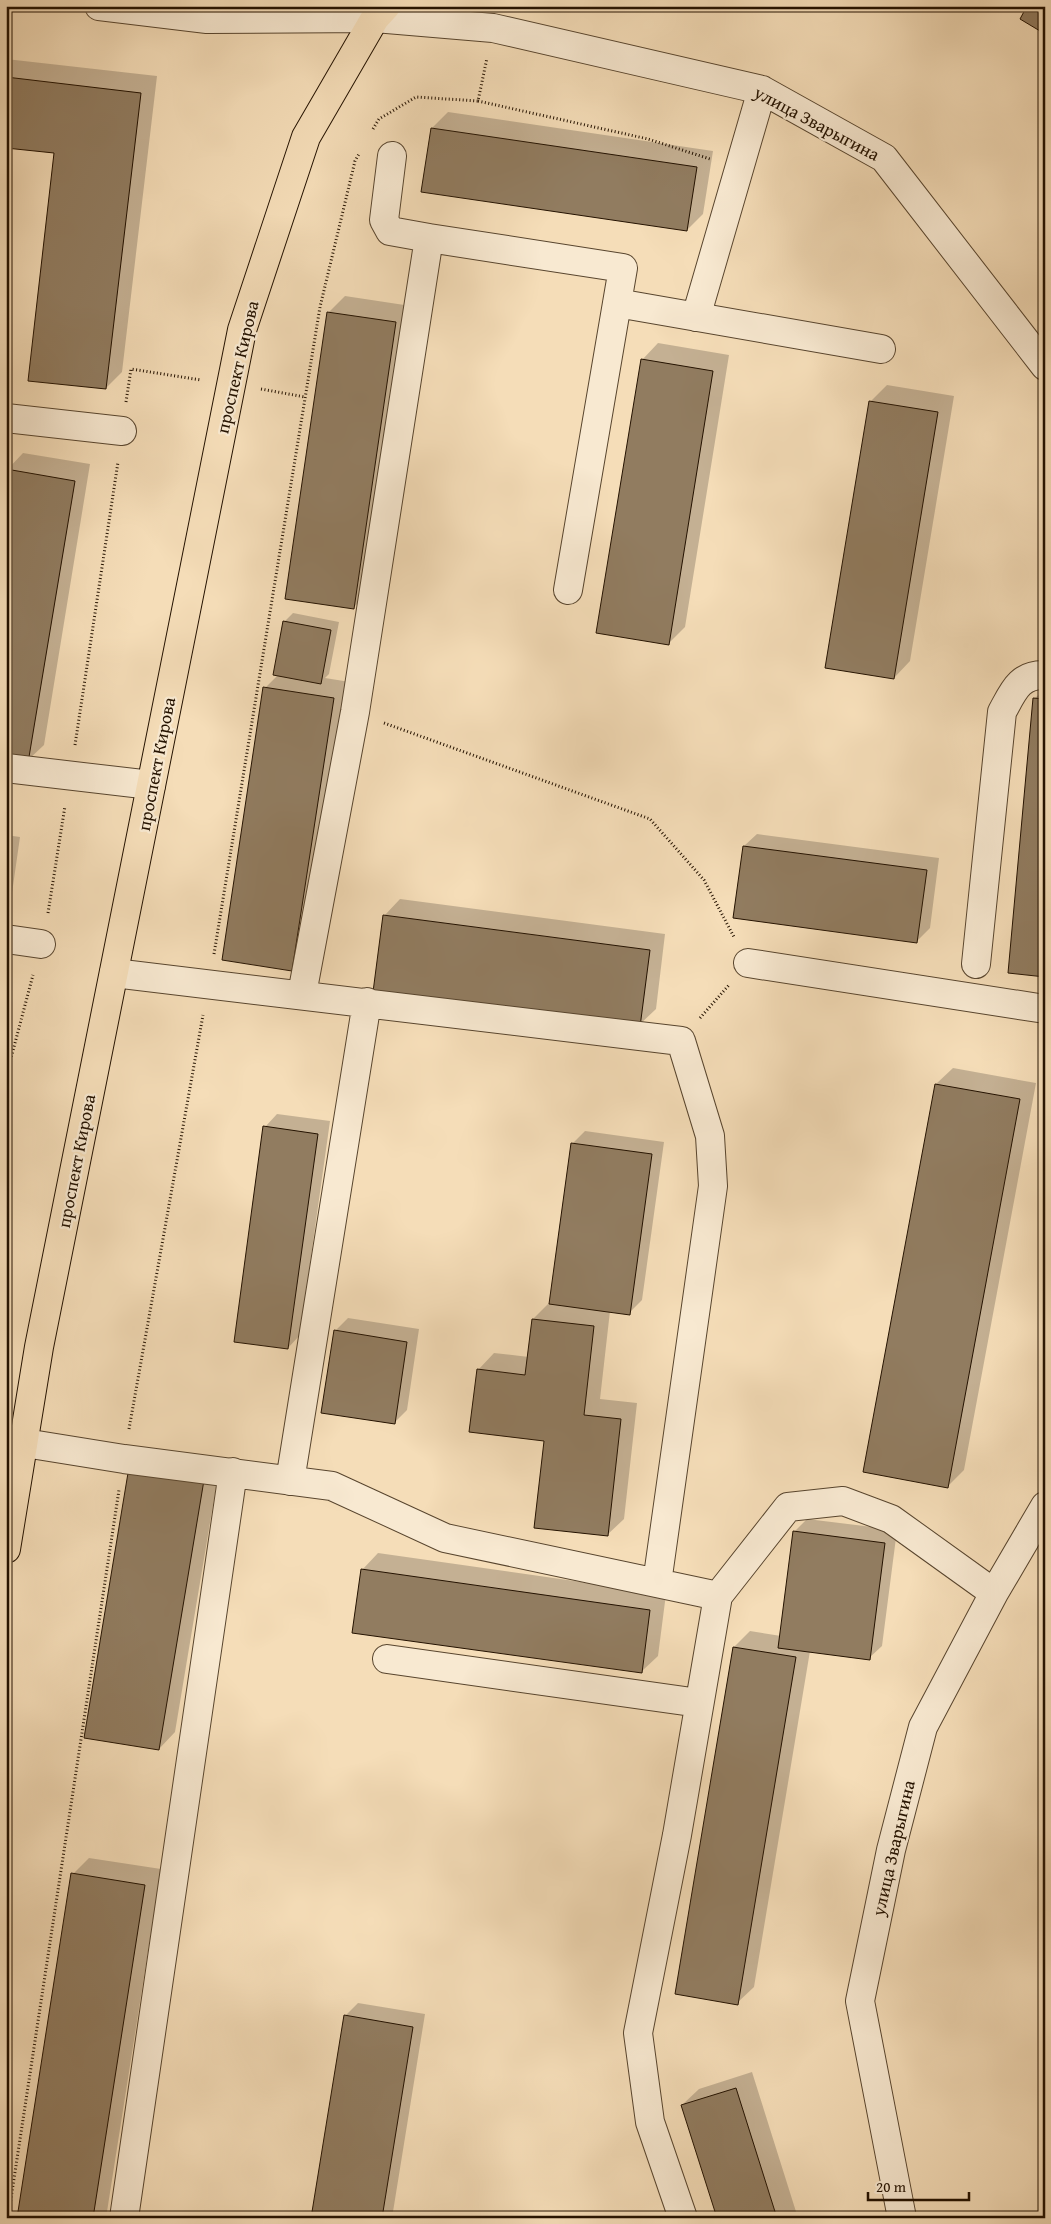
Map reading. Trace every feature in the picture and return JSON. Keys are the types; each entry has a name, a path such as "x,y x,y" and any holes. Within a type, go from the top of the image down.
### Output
{"main road":[{"name":"проспект Кирова","path":"6,1549 14,1441 39,1347 242,330 306,137 380,12"}],"street":[{"name":"улица Зварыгина","path":"99,6 207,19 380,12 493,28 762,90 884,158 1045,366"},
{"path":"696,317 762,90"},
{"path":"392,156 384,220 390,231 623,268 568,590"},
{"path":"302,994 355,712 428,238"},
{"path":"617,303 881,349"},
{"path":"6,418 122,431"},
{"path":"976,964 1002,712 1019,681 1035,674 1045,675"},
{"path":"6,768 151,786"},
{"path":"6,939 42,944"},
{"path":"748,963 1045,1009"},
{"path":"114,973 680,1040 710,1136 713,1186 657,1583"},
{"path":"290,1481 367,1002"},
{"path":"14,1441 124,1459 332,1486 445,1538 718,1596"},
{"path":"124,2218 233,1472"},
{"path":"683,2218 650,2122 638,2033 677,1835 718,1596 788,1507 843,1501 891,1518 994,1593"},
{"name":"улица Зварыгина","path":"902,2218 885,2143 860,2002 891,1850 922,1727 994,1593 1045,1506"},
{"path":"387,1659 699,1703"}],"path":[{"path":"478,101 493,28"},
{"path":"370,136 379,119 416,97 478,101 648,139 739,169"},
{"path":"8,2218 124,1459 209,984 320,307 355,161 360,152"},
{"path":"6,1077 42,944 99,598 130,369 305,397"},
{"path":"355,712 650,819 704,880 748,963 680,1040"}],"building":[{"path":"1027,6 1045,6 1045,34 1020,19"},
{"path":"6,77 141,93 106,389 28,381 54,153 6,148"},
{"path":"431,128 697,167 687,231 421,192"},
{"path":"327,312 396,322 354,609 285,599"},
{"path":"641,359 713,371 669,645 596,633"},
{"path":"869,401 938,412 894,679 825,668"},
{"path":"6,469 75,481 28,763 6,759"},
{"path":"283,621 331,630 321,684 273,675"},
{"path":"263,687 334,698 292,971 222,960"},
{"path":"1033,698 1045,699 1045,977 1008,973"},
{"path":"743,846 927,870 917,943 733,918"},
{"path":"383,915 650,950 640,1027 373,992"},
{"path":"935,1084 1020,1099 948,1488 863,1472"},
{"path":"263,1126 318,1134 288,1349 234,1342"},
{"path":"571,1143 652,1154 630,1315 549,1304"},
{"path":"532,1319 594,1326 584,1415 621,1419 608,1536 534,1528 544,1441 469,1432 477,1369 525,1375"},
{"path":"334,1330 407,1342 395,1424 321,1413"},
{"path":"129,1467 204,1480 159,1750 84,1738"},
{"path":"793,1531 885,1543 870,1660 778,1648"},
{"path":"361,1569 650,1610 642,1673 352,1633"},
{"path":"733,1647 796,1657 738,2005 675,1994"},
{"path":"71,1873 145,1885 93,2218 17,2218"},
{"path":"344,2015 413,2027 382,2218 311,2218"},
{"path":"736,2088 777,2218 717,2218 681,2105"}]}
